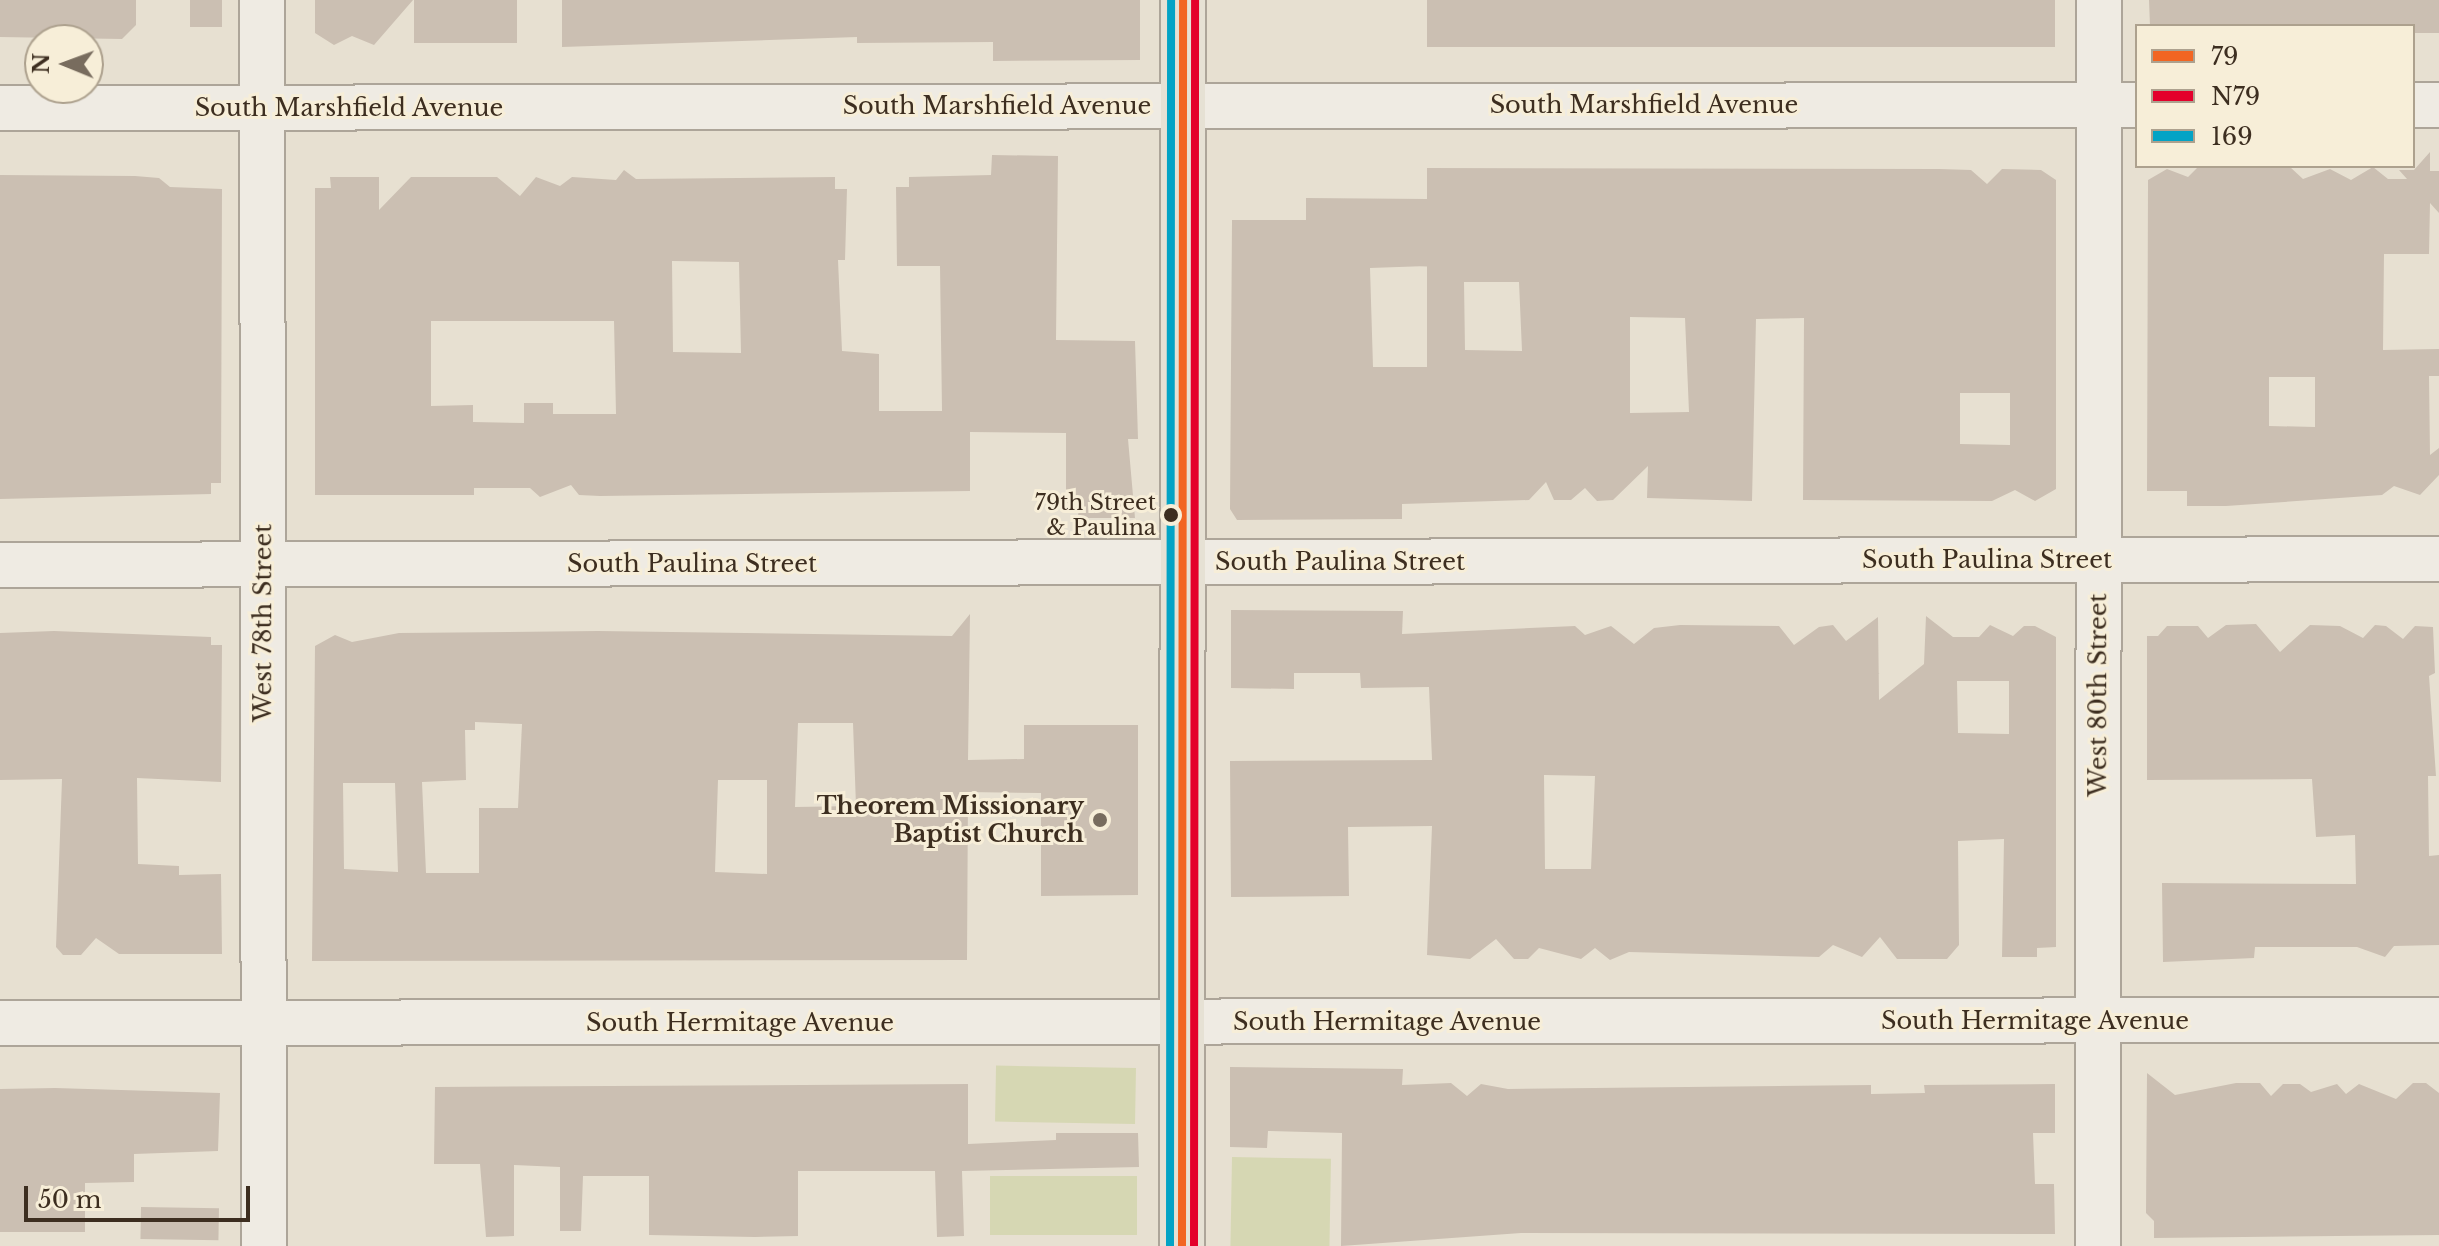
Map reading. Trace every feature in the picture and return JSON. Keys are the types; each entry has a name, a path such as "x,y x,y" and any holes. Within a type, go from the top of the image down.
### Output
{"main road":[{"path":"1182,1246 1183,0"}],"street":[{"name":"West 78th Street","path":"262,0 264,1246"},
{"name":"West 80th Street","path":"2098,1246 2098,559 2118,105 2099,0"},
{"name":"South Marshfield Avenue","path":"0,108 2118,105"},
{"path":"2415,105 2439,105"},
{"name":"South Paulina Street","path":"0,565 2439,559"},
{"name":"South Hermitage Avenue","path":"0,1023 2439,1020"}],"green space":[{"path":"996,1066 1136,1068 1135,1124 995,1122"},
{"path":"1232,1157 1331,1159 1329,1246 1230,1246"},
{"path":"990,1176 1137,1176 1137,1235 990,1235"}],"building":[{"path":"0,0 136,0 136,25 122,39 104,39 104,24 24,24 24,37 0,37"},
{"path":"190,0 222,0 222,27 190,27"},
{"path":"315,0 413,0 374,45 352,36 334,45 315,33"},
{"path":"414,0 517,0 517,43 414,43"},
{"path":"562,0 1140,0 1140,60 993,61 993,42 857,43 857,37 562,47"},
{"path":"1427,0 2055,0 2055,47 1427,47"},
{"path":"2149,0 2439,0 2439,33 2415,33 2415,24 2150,24"},
{"path":"2430,152 2430,171 2439,171 2439,213 2430,203 2429,254 2384,254 2383,350 2439,349 2439,376 2429,376 2430,455 2439,448 2439,475 2420,495 2394,486 2382,495 2226,506 2187,506 2187,491 2147,491 2148,180 2167,169 2188,177 2197,168 2291,168 2303,179 2330,169 2351,180 2374,168 2388,179 2407,179 2399,170 2414,170","holes":["2269,377 2315,377 2315,427 2269,426"]},
{"path":"992,155 1058,156 1056,340 1135,341 1138,439 1128,439 1135,518 1078,518 1079,503 1066,503 1066,433 970,432 970,491 600,496 579,495 571,485 540,497 530,488 474,488 474,495 315,495 315,188 331,188 330,177 379,177 379,210 411,177 497,177 520,196 536,177 560,186 572,177 616,180 624,170 636,179 835,177 835,189 847,189 845,260 838,260 842,351 879,354 879,411 942,411 940,266 897,266 896,187 909,187 909,177 991,175","holes":["672,261 739,262 741,353 673,352","431,321 614,321 616,414 553,414 553,403 524,403 524,423 473,422 473,405 431,406"]},
{"path":"1427,168 1939,169 1971,170 1987,184 2002,169 2041,170 2056,180 2056,489 2035,501 2015,490 1992,501 1803,500 1804,318 1756,319 1752,501 1647,498 1648,466 1613,500 1597,501 1585,488 1571,500 1554,500 1546,482 1529,500 1402,504 1402,519 1237,520 1230,509 1232,220 1306,220 1306,198 1427,199","holes":["1427,266 1427,367 1373,367 1370,268","1464,282 1519,282 1522,351 1465,350","1630,317 1685,318 1689,412 1630,413","1960,393 2010,393 2010,445 1960,444"]},
{"path":"0,175 135,176 159,178 170,187 222,189 221,483 211,483 211,494 0,499"},
{"path":"1231,610 1403,611 1402,634 1575,626 1585,635 1611,626 1634,644 1654,628 1680,625 1779,626 1794,645 1819,627 1833,625 1846,641 1878,617 1879,700 1924,664 1926,616 1953,637 1979,637 1990,625 2013,636 2024,626 2035,626 2056,637 2056,947 2037,948 2037,957 2002,957 2004,839 1958,841 1959,945 1947,959 1897,959 1880,937 1862,957 1833,945 1819,957 1629,952 1610,960 1595,948 1581,959 1539,948 1528,959 1514,959 1496,939 1470,959 1427,955 1432,826 1348,827 1349,896 1231,897 1230,761 1432,760 1429,687 1361,688 1360,673 1294,673 1294,689 1231,688","holes":["1957,681 2009,681 2009,734 1958,733","1544,775 1595,776 1591,869 1545,869"]},
{"path":"970,614 968,760 1024,759 1024,725 1138,725 1138,895 1041,896 1041,793 968,792 967,960 312,961 315,646 335,635 352,642 399,633 598,631 952,636","holes":["475,722 522,724 518,808 479,808 479,873 426,873 422,782 466,780 465,730 475,730","798,723 853,723 856,806 795,807","718,780 767,780 767,874 715,872","343,783 395,783 398,872 344,869"]},
{"path":"2256,624 2280,652 2310,625 2340,626 2363,638 2375,625 2386,626 2403,639 2415,626 2433,627 2435,673 2429,676 2436,776 2428,776 2429,856 2439,855 2439,945 2394,946 2385,957 2357,947 2255,947 2254,958 2163,962 2162,883 2356,884 2355,835 2316,837 2312,779 2147,780 2147,636 2158,636 2167,626 2198,626 2208,638 2226,625"},
{"path":"54,631 211,637 211,645 222,645 221,782 137,778 138,864 179,866 179,875 221,874 222,954 119,954 96,938 81,955 63,955 56,947 62,779 0,780 0,633"},
{"path":"1230,1067 1403,1069 1402,1085 1451,1083 1467,1096 1481,1084 1508,1089 1871,1085 1871,1094 1925,1093 1924,1085 2055,1084 2055,1133 2033,1133 2035,1184 2054,1184 2055,1234 1521,1233 1341,1246 1342,1133 1268,1131 1267,1148 1230,1147"},
{"path":"2147,1073 2175,1095 2236,1083 2260,1083 2271,1096 2283,1084 2300,1084 2311,1092 2337,1084 2346,1094 2359,1084 2396,1099 2413,1083 2426,1083 2439,1093 2439,1235 2154,1238 2154,1221 2146,1213"},
{"path":"968,1084 968,1144 1056,1140 1056,1133 1138,1133 1139,1167 962,1171 964,1236 937,1237 935,1171 798,1171 798,1236 755,1237 649,1235 649,1176 583,1176 581,1231 560,1231 560,1167 514,1165 514,1236 486,1237 480,1164 434,1164 435,1087"},
{"path":"0,1089 220,1093 218,1151 134,1154 134,1182 85,1183 85,1232 0,1232"},
{"path":"141,1207 219,1208 218,1240 140,1239"}],"transit line":[{"name":"169","path":"1170,1246 1171,0"},
{"name":"79","path":"1182,1246 1183,0"},
{"name":"N79","path":"1194,1246 1195,0"}],"place":[{"name":"79th Street & Paulina","path":"1171,515"},
{"name":"Theorem Missionary Baptist Church","path":"1100,820"}]}
